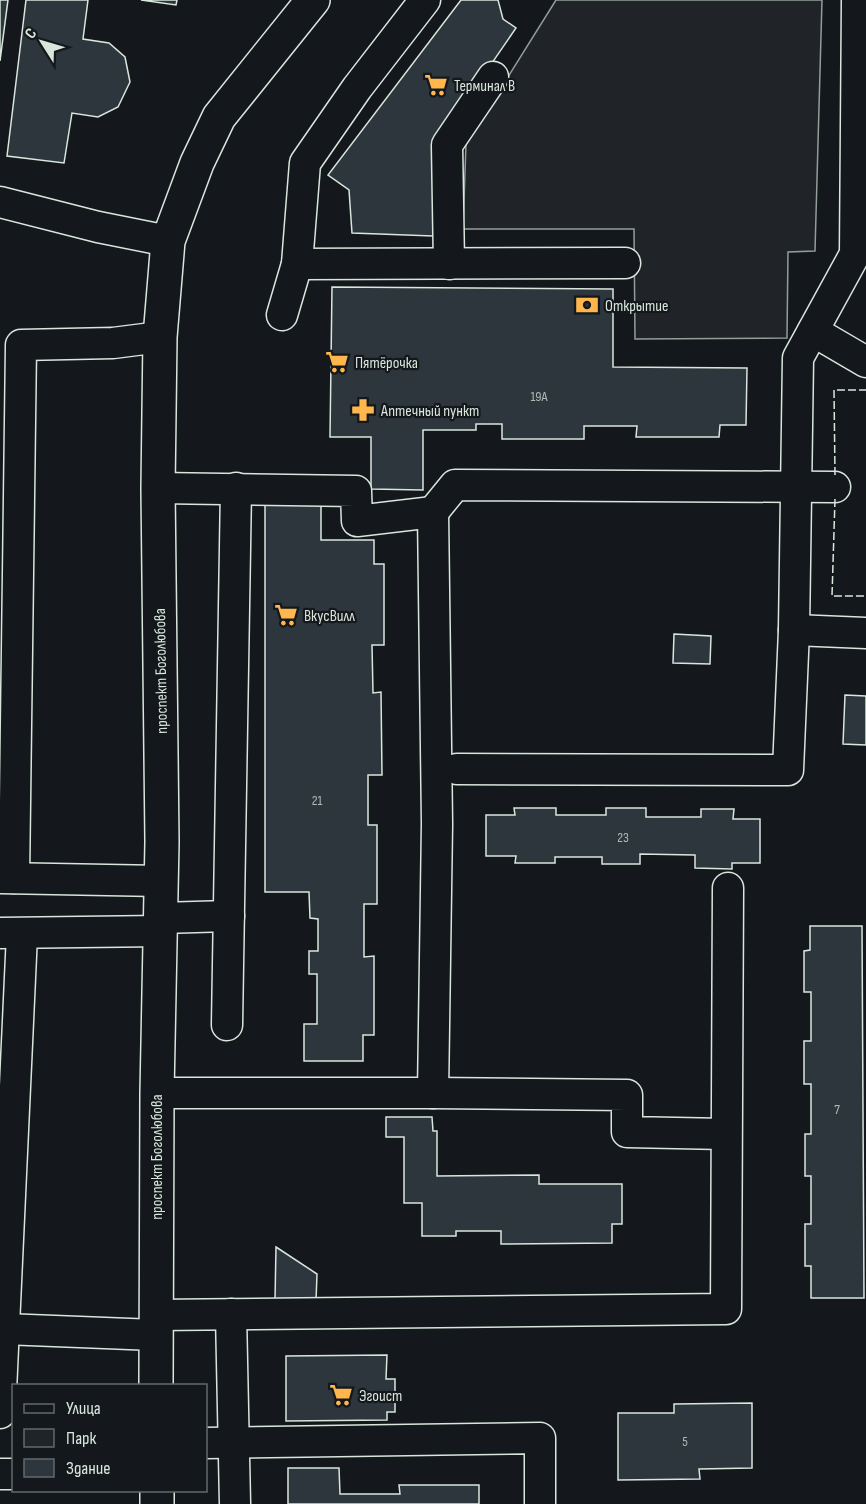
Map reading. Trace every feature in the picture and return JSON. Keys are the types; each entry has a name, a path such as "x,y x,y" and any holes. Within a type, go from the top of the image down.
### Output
{"main road":[{"name":"проспект Боголюбова","path":"156,1384 157,1093 161,925 158,488 160,336 168,241 197,163 219,117 313,0"}],"lane":[{"path":"282,315 297,264 306,163 357,88 425,0"},
{"path":"457,769 788,770 794,630 798,358 855,254 857,0"},
{"path":"449,264 447,145 493,77"},
{"path":"0,202 98,227 168,241"},
{"path":"297,264 625,263"},
{"path":"813,331 866,362"},
{"path":"160,336 113,343 21,345 7,878 161,881"},
{"path":"158,488 236,488 281,477 356,491 357,521 433,512"},
{"path":"433,1094 437,824 433,512 455,485 835,487"},
{"path":"227,1025 236,488"},
{"path":"794,630 866,633"},
{"path":"4,1329 155,1325 231,1314 726,1310 725,1134 728,888"},
{"path":"0,1413 4,1329 11,933 161,925 229,916"},
{"path":"157,1093 627,1095 627,1132 725,1134"},
{"path":"231,1314 220,1442 235,1504"},
{"path":"220,1442 540,1438 540,1504"}],"green space":[{"path":"556,0 822,0 815,251 788,252 787,338 635,339 634,229 463,229 466,144"}],"building":[{"path":"0,0 8,0 0,61"},
{"path":"26,0 88,0 83,39 109,43 125,57 130,82 118,107 98,117 72,113 64,163 7,156"},
{"path":"141,0 177,0 176,5"},
{"name":"Терминал B","path":"461,0 498,0 503,19 516,28 437,143 433,236 352,233 349,190 328,175"},
{"path":"332,287 613,289 613,367 747,368 746,425 720,425 719,437 636,437 637,426 584,426 584,439 502,439 502,424 476,424 476,430 423,430 423,490 371,489 371,437 330,437"},
{"path":"265,503 321,503 321,540 374,540 374,564 384,564 384,645 372,645 373,693 381,692 382,775 368,775 368,825 377,825 377,904 364,904 364,957 374,956 374,1035 363,1035 363,1061 304,1061 304,1024 317,1024 317,974 309,974 309,951 318,951 318,919 310,918 309,892 265,892"},
{"path":"674,634 711,636 710,664 673,663"},
{"path":"845,695 866,696 866,745 843,744"},
{"path":"514,808 556,808 556,815 606,815 606,808 646,808 646,817 701,817 701,809 734,809 733,819 760,819 760,863 732,863 732,869 695,868 695,855 640,854 640,864 602,864 602,857 555,857 555,863 515,863 516,856 486,856 486,815 515,815"},
{"path":"810,926 862,926 864,1298 811,1298 811,1266 805,1266 805,1224 811,1224 811,1176 805,1176 805,1134 811,1134 811,1084 804,1084 804,1041 811,1041 811,992 804,992 804,951 810,950"},
{"path":"386,1117 432,1117 433,1131 437,1131 437,1176 539,1175 539,1184 622,1184 622,1224 612,1224 612,1243 501,1244 501,1231 456,1231 456,1236 422,1236 422,1203 404,1203 404,1137 386,1137"},
{"path":"276,1247 317,1274 316,1301 275,1300"},
{"name":"Эгоист","path":"387,1355 386,1379 395,1379 395,1412 387,1412 387,1420 286,1421 286,1356"},
{"path":"752,1403 752,1468 699,1469 700,1479 618,1480 618,1413 674,1413 674,1404"},
{"path":"288,1468 339,1468 340,1494 400,1494 399,1485 479,1485 479,1504 288,1504"}],"fence":[{"path":"835,475 834,390 866,390"},
{"path":"835,499 832,596 866,596"}],"place":[{"name":"Терминал B","path":"436,85"},
{"name":"Открытие","path":"587,305"},
{"name":"Пятёрочка","path":"337,362"},
{"name":"Аптечный пункт","path":"363,410"},
{"name":"ВкусВилл","path":"286,615"},
{"name":"Эгоист","path":"341,1395"}]}
